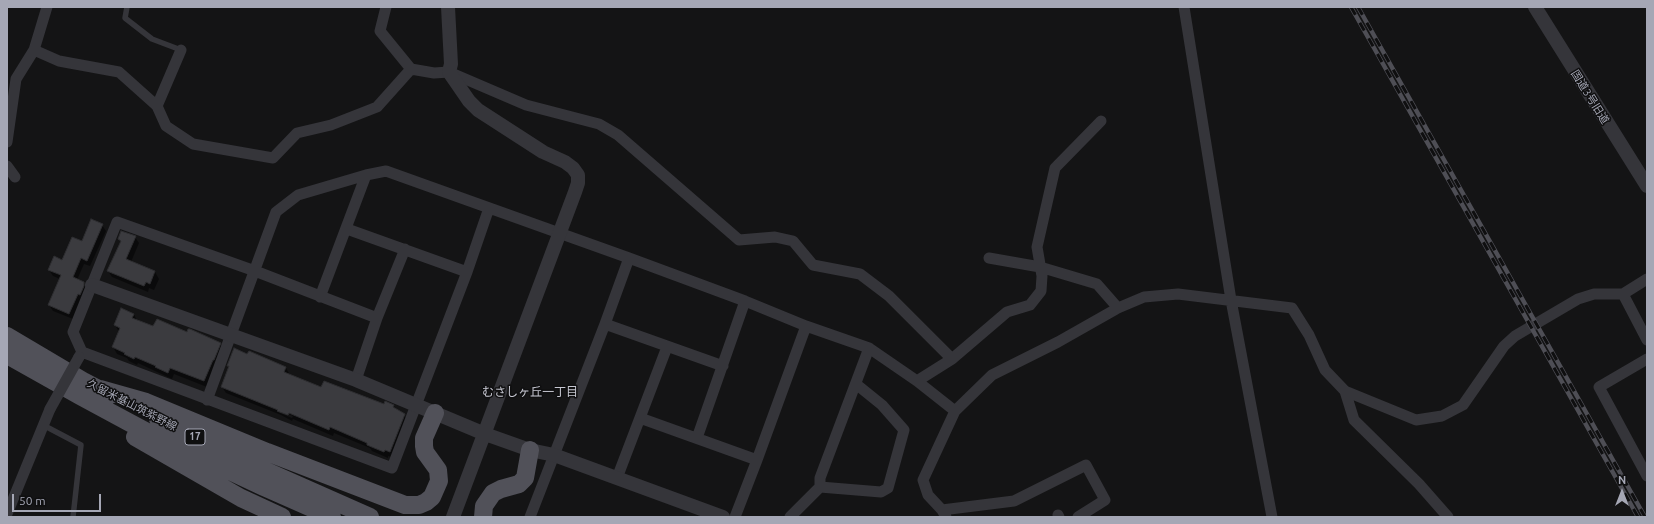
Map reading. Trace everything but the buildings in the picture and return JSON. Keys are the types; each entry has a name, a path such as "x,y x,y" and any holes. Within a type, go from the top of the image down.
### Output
{"main road":[{"name":"久留米基山筑紫野線","path":"7,336 100,389 257,468 370,517"},
{"name":"久留米基山筑紫野線","path":"7,355 80,396 193,454 332,517"},
{"path":"100,389 146,402 267,452 405,505 418,505 426,502 432,497 439,480 438,470 425,452 424,446 424,438 435,413"},
{"path":"80,396 107,421 241,498 282,517"},
{"path":"483,517 484,506 493,493 519,484 525,478 530,450"}],"street":[{"path":"7,142 16,79 34,50 47,7"},
{"path":"386,7 380,31 411,70 434,73 450,72 526,105 599,124 618,135 739,240 775,237 793,241 813,265 860,274 889,296 952,359"},
{"path":"448,7 451,64 450,72 469,101 478,110 543,152 573,168 578,175 578,183 453,517"},
{"path":"1184,7 1231,300 1272,517"},
{"name":"国道3号旧道","path":"1535,7 1647,186"},
{"path":"34,50 59,61 119,72 157,106 166,126 193,144 273,158 297,133 331,125 377,107 411,70"},
{"path":"157,106 181,50"},
{"path":"917,381 952,359 1007,312 1030,305 1041,291 1042,276 1037,247 1055,168 1102,121"},
{"path":"7,166 15,177"},
{"path":"207,400 276,212 298,195 366,175 386,171 628,258 745,301 806,326 869,348 917,381 956,411"},
{"path":"320,297 347,229 366,175"},
{"path":"80,354 392,468 467,272 489,208"},
{"path":"7,514 50,409 80,354 73,332 117,222 255,271 377,318"},
{"path":"347,229 467,272"},
{"path":"356,380 377,318 405,249"},
{"path":"530,517 605,324 628,258"},
{"path":"989,258 1040,267 1096,284 1118,308"},
{"path":"1078,517 1105,500 1086,465 1014,501 944,513 928,495 923,480 956,411 992,375 1058,342 1118,308 1144,297 1178,294 1292,308 1309,335 1325,370 1345,391 1416,420 1442,416 1463,405 1504,346 1515,336 1578,299 1594,294 1623,294 1647,279"},
{"path":"92,285 356,380 485,434 530,450 554,455 723,517"},
{"path":"1623,294 1647,340"},
{"path":"697,438 745,301"},
{"path":"605,324 723,366"},
{"path":"735,517 806,326"},
{"path":"617,478 667,347"},
{"path":"790,517 820,487 820,478 869,348"},
{"path":"1647,359 1599,387 1647,476"},
{"path":"820,487 881,492 888,488 904,430 882,405 856,384"},
{"path":"1345,391 1354,420 1419,484 1448,517"},
{"path":"640,418 757,460"}],"lane":[{"path":"127,7 125,18 152,39 181,50"},
{"path":"43,425 81,445 73,517"}],"railway":[{"path":"1351,7 1638,517"},
{"path":"1358,7 1645,517"}],"district":[{"name":"むさしヶ丘一丁目","path":"530,392"}]}
